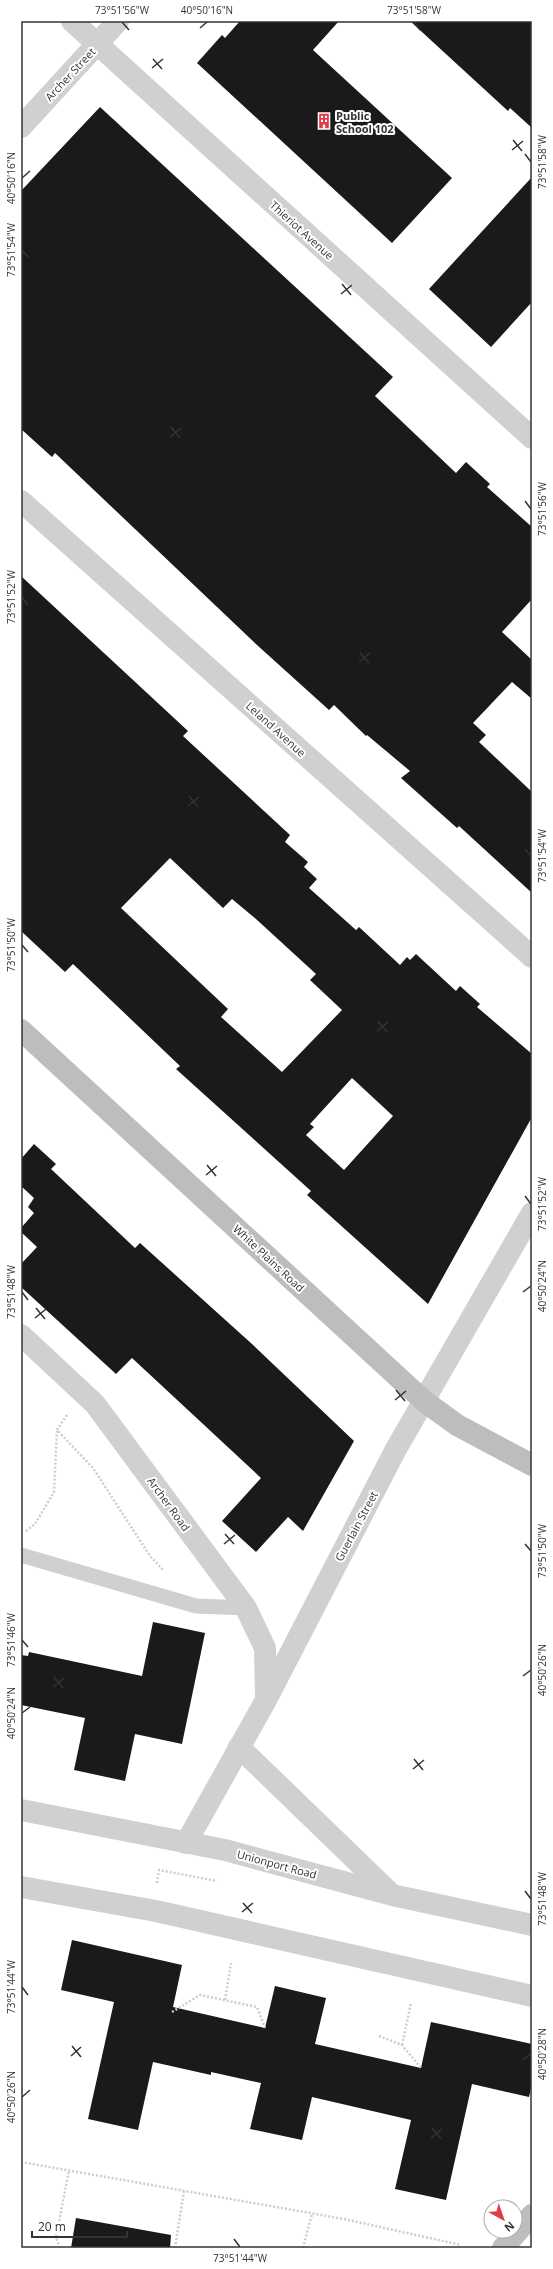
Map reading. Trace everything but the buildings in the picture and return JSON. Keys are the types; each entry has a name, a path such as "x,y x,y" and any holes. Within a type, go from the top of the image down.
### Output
{"main road":[{"name":"White Plains Road","path":"21,1030 424,1401 457,1425 532,1465"},
{"path":"503,2248 532,2215"}],"street":[{"name":"Thieriot Avenue","path":"72,21 532,438"},
{"name":"Archer Street","path":"21,127 118,21"},
{"name":"Leland Avenue","path":"21,501 532,957"},
{"name":"Guerlain Street","path":"186,1843 266,1700 396,1449 532,1213"},
{"name":"Archer Road","path":"21,1335 95,1404 246,1608 265,1648 266,1700"},
{"path":"239,1747 392,1894"},
{"name":"Unionport Road","path":"21,1810 225,1850 392,1894 532,1925"},
{"path":"21,1887 156,1911 532,1996"}],"lane":[{"path":"21,1555 196,1606 246,1608"}],"path":[{"path":"21,1534 36,1524 54,1492 57,1430 68,1412"},
{"path":"57,1430 93,1468 150,1556 167,1574"},
{"path":"163,1884 156,1883 159,1870 217,1881"},
{"path":"225,2000 232,1963"},
{"path":"172,2012 200,1995 257,2007 265,2028"},
{"path":"402,2045 411,2003"},
{"path":"379,2036 402,2045 421,2068"},
{"path":"21,2162 312,2214 461,2245"},
{"path":"60,2248 56,2236 69,2170"},
{"path":"175,2248 184,2191"},
{"path":"303,2248 312,2214"}],"place":[{"name":"Public School 102","path":"324,121"}]}
